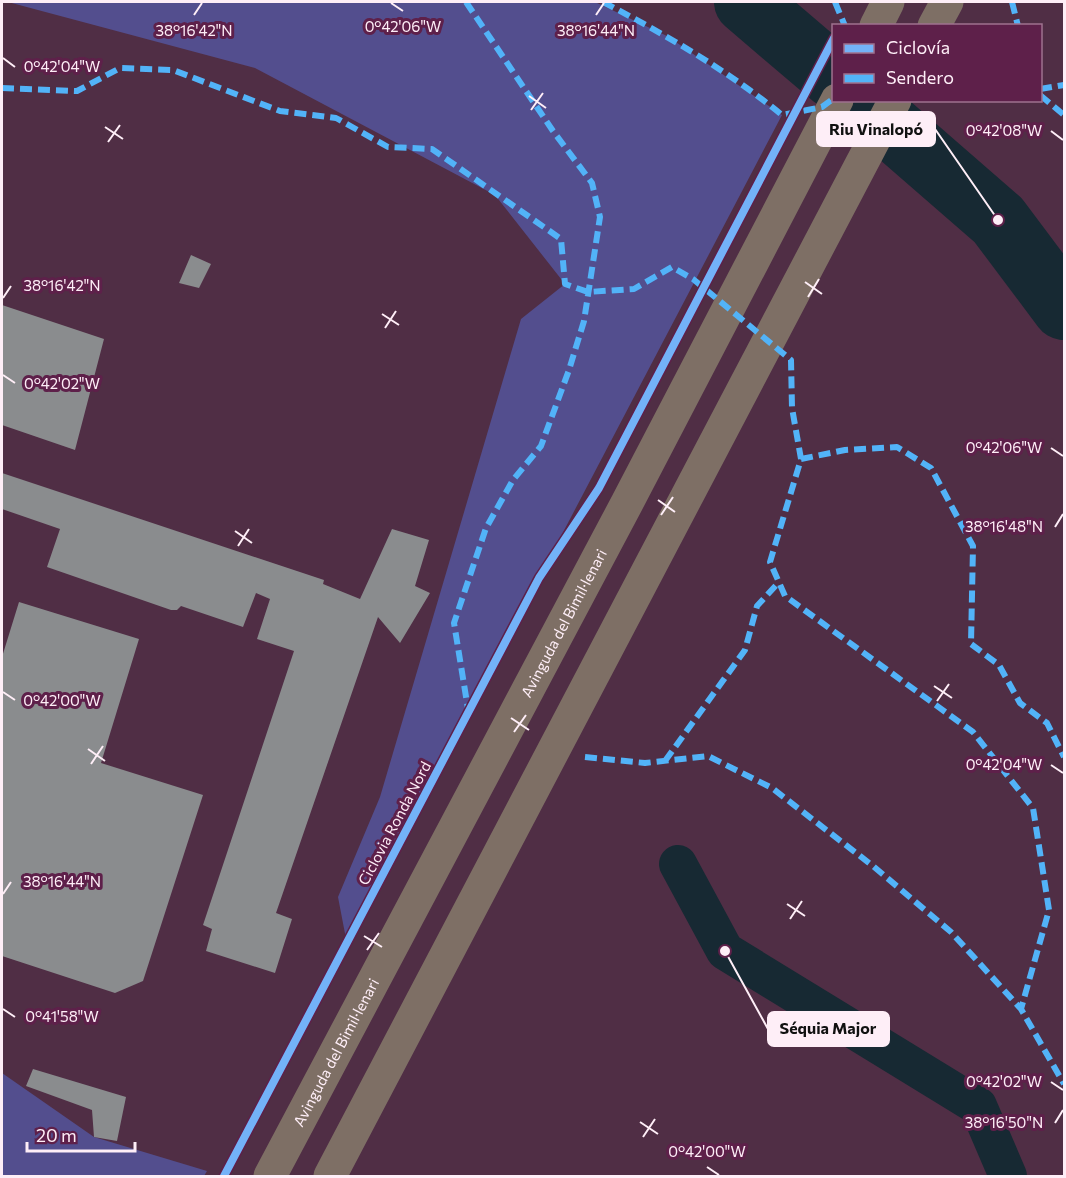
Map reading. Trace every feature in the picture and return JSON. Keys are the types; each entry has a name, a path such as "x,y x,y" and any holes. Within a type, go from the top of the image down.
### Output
{"main road":[{"path":"877,24 888,2"},
{"path":"935,24 947,2"},
{"name":"Avinguda del Bimil·lenari","path":"270,1176 627,503 836,102"},
{"path":"330,1176 895,102"}],"shaded area":[{"path":"8,2 595,2 667,36 782,115 347,944 338,897 380,797 521,319 565,284 495,195 255,68"},
{"path":"2,1073 94,1137 207,1171 204,1176 2,1176"}],"building":[{"path":"191,255 211,264 199,288 179,283"},
{"path":"2,305 104,339 75,450 2,425"},
{"path":"2,473 324,580 323,584 360,599 392,529 429,540 415,586 430,593 400,643 378,617 276,913 292,919 275,973 206,951 212,929 203,925 294,651 257,639 270,599 256,593 243,627 181,606 177,610 171,610 47,567 60,529 2,509"},
{"path":"19,602 139,639 101,763 203,795 143,981 115,993 2,956 2,657"},
{"path":"33,1069 126,1097 117,1141 94,1137 92,1110 26,1086"}],"waterway":[{"path":"746,2 832,75"},
{"path":"862,102 998,220 1064,308"},
{"path":"678,864 725,951 978,1106 1008,1176"}],"marked path":[{"path":"466,2 553,131 592,183 600,217 584,321 569,370 541,446 513,480 486,528 454,623 468,709"},
{"path":"603,2 696,54 740,83 782,115 822,107 832,100"},
{"path":"835,2 844,24"},
{"path":"1012,2 1018,24"},
{"path":"2,88 77,91 120,68 173,70 280,111 336,118 388,147 432,149 561,239 565,284 588,292 634,289 672,267 693,279 791,360 792,408 801,459 770,562 785,596 973,732 1033,808 1049,910 1021,1009 1064,1084"},
{"path":"1042,89 1064,85"},
{"path":"1042,97 1064,115"},
{"path":"801,459 845,450 897,447 931,468 973,546 971,644 999,665 1020,703 1047,723 1064,757"},
{"path":"665,761 745,650 757,606 779,582"},
{"path":"585,757 645,763 708,756 772,788 873,866 951,932 1021,1009"}],"cycle path":[{"name":"Ciclovia Ronda Nord","path":"224,1176 539,578 599,488 832,42"}],"place":[{"name":"Riu Vinalopó","path":"998,220"},
{"name":"Séquia Major","path":"725,951"}]}
